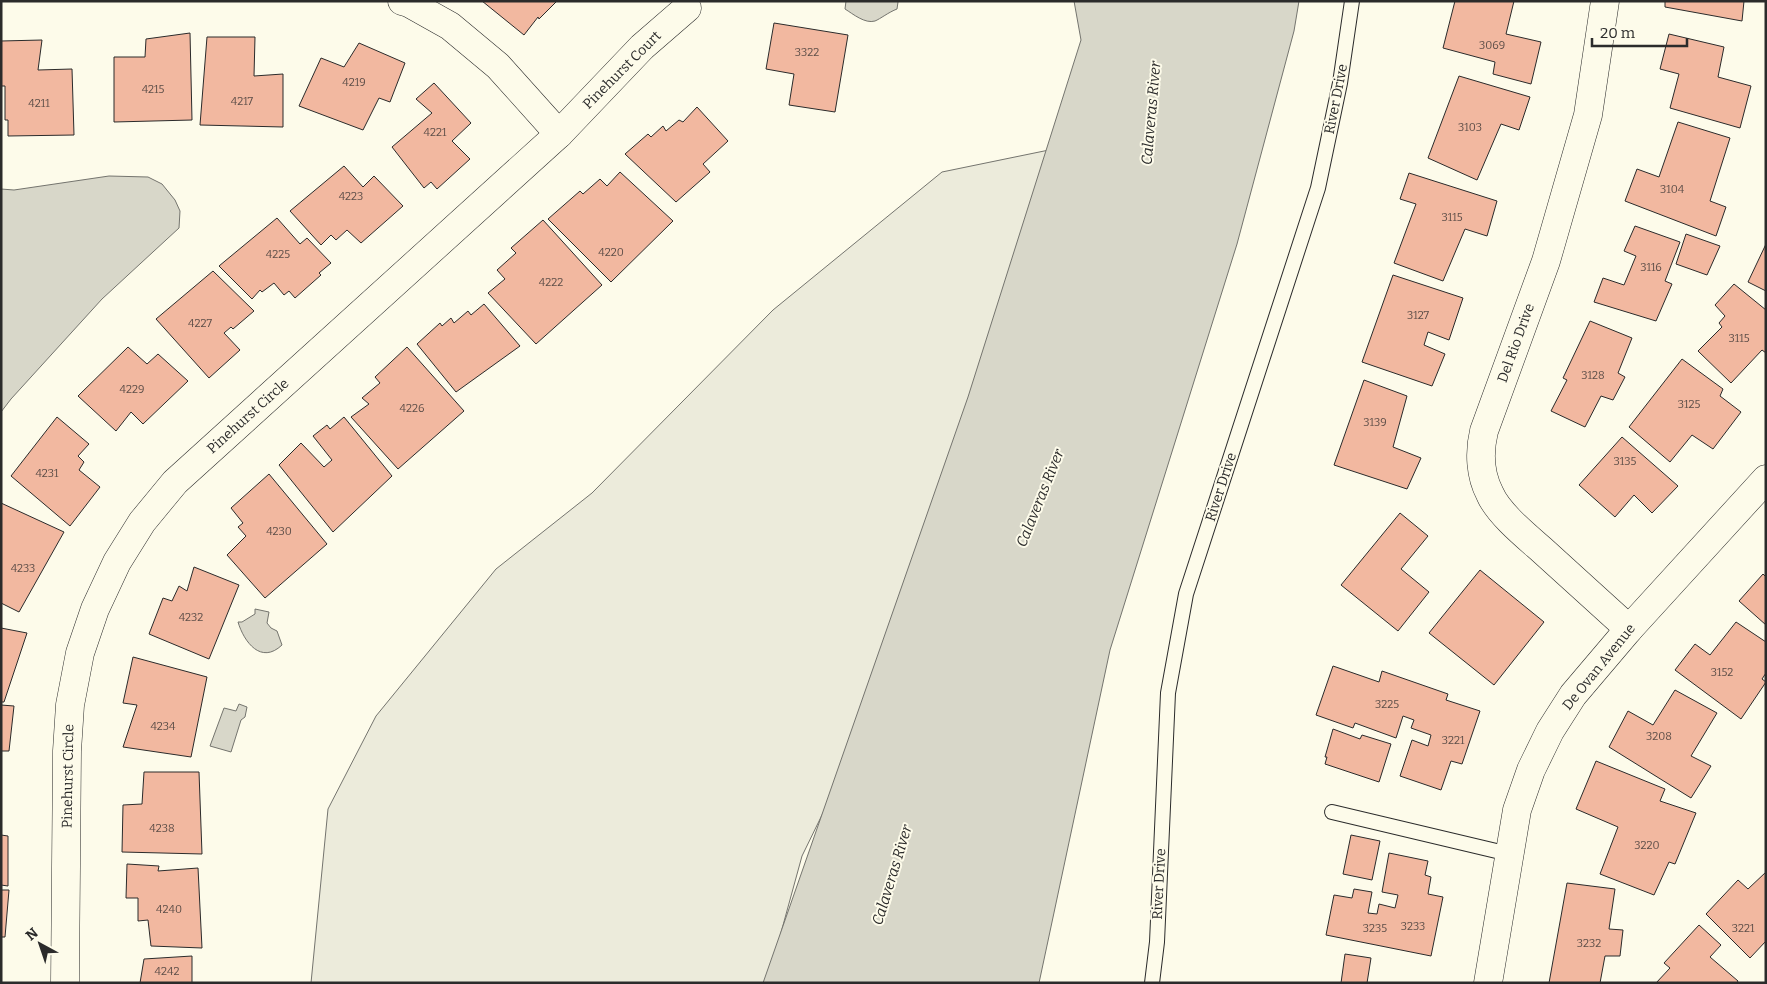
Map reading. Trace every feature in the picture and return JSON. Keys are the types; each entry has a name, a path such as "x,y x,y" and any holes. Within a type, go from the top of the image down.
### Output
{"street":[{"path":"402,1 450,26 498,66 559,134"},
{"name":"Del Rio Drive","path":"1605,1 1588,115 1546,261 1484,431 1481,445 1483,475 1495,504 1522,532 1629,629"},
{"name":"Pinehurst Court","path":"559,134 642,47 687,8"},
{"name":"Pinehurst Circle","path":"65,983 67,751 70,705 80,653 95,609 117,562 142,522 175,482 559,134"},
{"name":"De Ovan Avenue","path":"1488,983 1517,810 1531,770 1550,731 1573,695 1629,629 1766,479"}],"lane":[{"name":"River Drive","path":"1152,983 1156,942 1168,693 1186,594 1318,188 1340,84 1352,1"},
{"path":"1332,812 1509,854"}],"shaded area":[{"path":"1049,150 862,733 802,856 771,969 765,983 311,983 328,809 376,716 496,569 592,493 773,310 942,172"}],"water":[{"path":"846,1 898,2 897,9 871,22 859,18 845,9"},
{"name":"Calaveras River","path":"1074,1 1299,1 1294,31 1237,244 1110,650 1039,983 763,983 968,397 1081,40"},
{"path":"109,176 148,177 162,184 175,200 180,211 179,228 102,299 1,412 1,189 14,190"},
{"path":"255,609 269,612 267,623 277,631 282,645 274,651 260,652 254,649 244,637 238,622 242,622 255,614"},
{"path":"239,704 247,707 231,752 210,746 224,708 236,711"}],"building":[{"path":"482,1 557,1 539,19 538,17 524,35"},
{"path":"1455,1 1514,1 1506,34 1541,42 1531,84 1493,74 1495,62 1443,48"},
{"path":"1665,1 1744,1 1742,21 1665,7"},
{"path":"774,23 848,35 835,112 789,105 794,74 766,69"},
{"path":"190,33 192,120 114,122 114,57 145,57 146,39"},
{"path":"1669,34 1724,47 1718,77 1751,86 1740,128 1670,108 1679,74 1660,69"},
{"path":"207,37 255,37 254,76 283,74 283,127 200,125"},
{"path":"42,40 38,70 72,69 74,135 8,136 8,120 5,120 5,86 1,86 1,41"},
{"path":"359,43 405,63 390,102 379,98 363,130 299,106 321,58 344,67"},
{"path":"1459,76 1530,97 1519,130 1501,124 1477,180 1428,158"},
{"path":"434,83 471,123 452,141 470,159 437,189 431,182 424,188 392,147 432,113 416,99"},
{"path":"697,107 728,141 703,164 710,172 676,202 625,154 648,134 651,137 663,126 666,131 679,120 683,122"},
{"path":"1678,122 1730,138 1710,201 1726,207 1716,236 1625,201 1637,169 1659,177"},
{"path":"344,166 363,187 374,176 403,206 361,243 347,230 336,240 331,235 321,245 290,211"},
{"path":"620,172 673,221 611,282 548,219 580,191 583,194 600,179 607,186"},
{"path":"1409,173 1497,201 1487,236 1465,229 1443,281 1394,263 1416,204 1400,199"},
{"path":"277,218 300,244 307,238 331,263 319,273 321,275 295,298 289,291 284,295 274,283 262,292 260,290 252,299 219,266"},
{"path":"543,220 602,285 536,344 488,293 505,279 497,270 516,253 511,248"},
{"path":"1635,226 1680,242 1665,281 1672,284 1656,321 1594,302 1603,278 1624,285 1636,256 1624,251"},
{"path":"1686,234 1720,246 1707,275 1676,264"},
{"path":"1766,244 1766,291 1748,282"},
{"path":"213,271 254,311 233,329 231,327 224,333 240,350 209,378 156,319"},
{"path":"1393,275 1463,298 1449,340 1428,332 1424,345 1445,354 1432,386 1362,362"},
{"path":"1734,284 1766,310 1766,353 1762,350 1731,383 1698,351 1722,327 1719,323 1725,316 1715,305"},
{"path":"484,304 520,346 456,392 417,344 440,323 442,326 451,318 454,323 468,311 471,315"},
{"path":"1590,321 1632,338 1618,373 1625,377 1613,400 1601,396 1585,427 1551,411 1567,380 1563,378"},
{"path":"128,347 147,364 158,354 188,381 143,424 131,412 116,431 78,396"},
{"path":"407,347 464,411 398,469 351,417 369,404 362,398 380,383 375,377"},
{"path":"1682,359 1723,389 1720,396 1741,412 1713,449 1692,435 1670,462 1629,427"},
{"path":"1364,380 1407,396 1393,447 1421,458 1407,489 1334,465"},
{"path":"57,417 89,444 78,456 84,462 79,470 100,487 70,526 11,476"},
{"path":"344,417 392,476 333,532 279,465 301,443 324,467 332,460 313,436 327,425 330,429"},
{"path":"1622,437 1678,486 1652,513 1634,495 1615,517 1579,485"},
{"path":"269,474 327,544 265,598 227,555 246,536 238,527 243,523 231,508"},
{"path":"1,503 64,532 19,612 1,603"},
{"path":"1400,513 1428,536 1401,569 1429,592 1398,631 1341,585"},
{"path":"194,567 239,585 209,659 149,634 163,598 172,601 179,586 187,591"},
{"path":"1480,570 1544,622 1494,685 1429,633"},
{"path":"1763,574 1766,577 1766,625 1739,601"},
{"path":"1736,622 1766,642 1766,673 1762,679 1766,682 1741,719 1675,670 1695,644 1710,655"},
{"path":"1,628 27,633 4,702 1,702"},
{"path":"133,657 207,677 191,757 123,747 137,705 123,703"},
{"path":"1333,666 1379,682 1382,671 1448,694 1446,700 1480,711 1462,764 1451,761 1441,790 1400,776 1412,740 1428,746 1431,735 1411,728 1414,720 1403,716 1396,738 1355,723 1353,728 1316,715"},
{"path":"1675,690 1717,713 1691,756 1711,766 1691,798 1609,747 1628,711 1653,725"},
{"path":"1,705 14,706 9,751 1,751"},
{"path":"1333,729 1360,739 1362,735 1391,744 1379,782 1325,764 1327,757 1325,757"},
{"path":"1596,761 1665,789 1660,801 1696,813 1675,864 1669,862 1654,895 1600,874 1618,827 1576,809"},
{"path":"144,772 199,772 202,854 122,852 123,805 142,804"},
{"path":"1,835 8,836 8,886 1,885"},
{"path":"1351,835 1380,841 1372,880 1343,874"},
{"path":"1389,853 1428,861 1425,875 1431,877 1428,894 1443,897 1431,956 1326,935 1334,895 1352,898 1354,889 1372,892 1368,913 1377,914 1379,904 1395,908 1398,895 1382,892"},
{"path":"127,864 159,866 158,871 198,868 202,948 151,946 148,920 138,921 138,898 126,898"},
{"path":"1766,872 1766,941 1750,958 1706,914 1738,880 1748,889"},
{"path":"1567,883 1615,889 1609,929 1623,930 1620,956 1605,956 1600,983 1549,983"},
{"path":"1,890 9,890 5,937 1,937"},
{"path":"1699,925 1721,945 1710,957 1738,981 1737,983 1656,983 1670,968 1664,963"},
{"path":"1345,954 1371,958 1367,983 1341,983"},
{"path":"192,956 192,983 140,983 144,959"}]}
